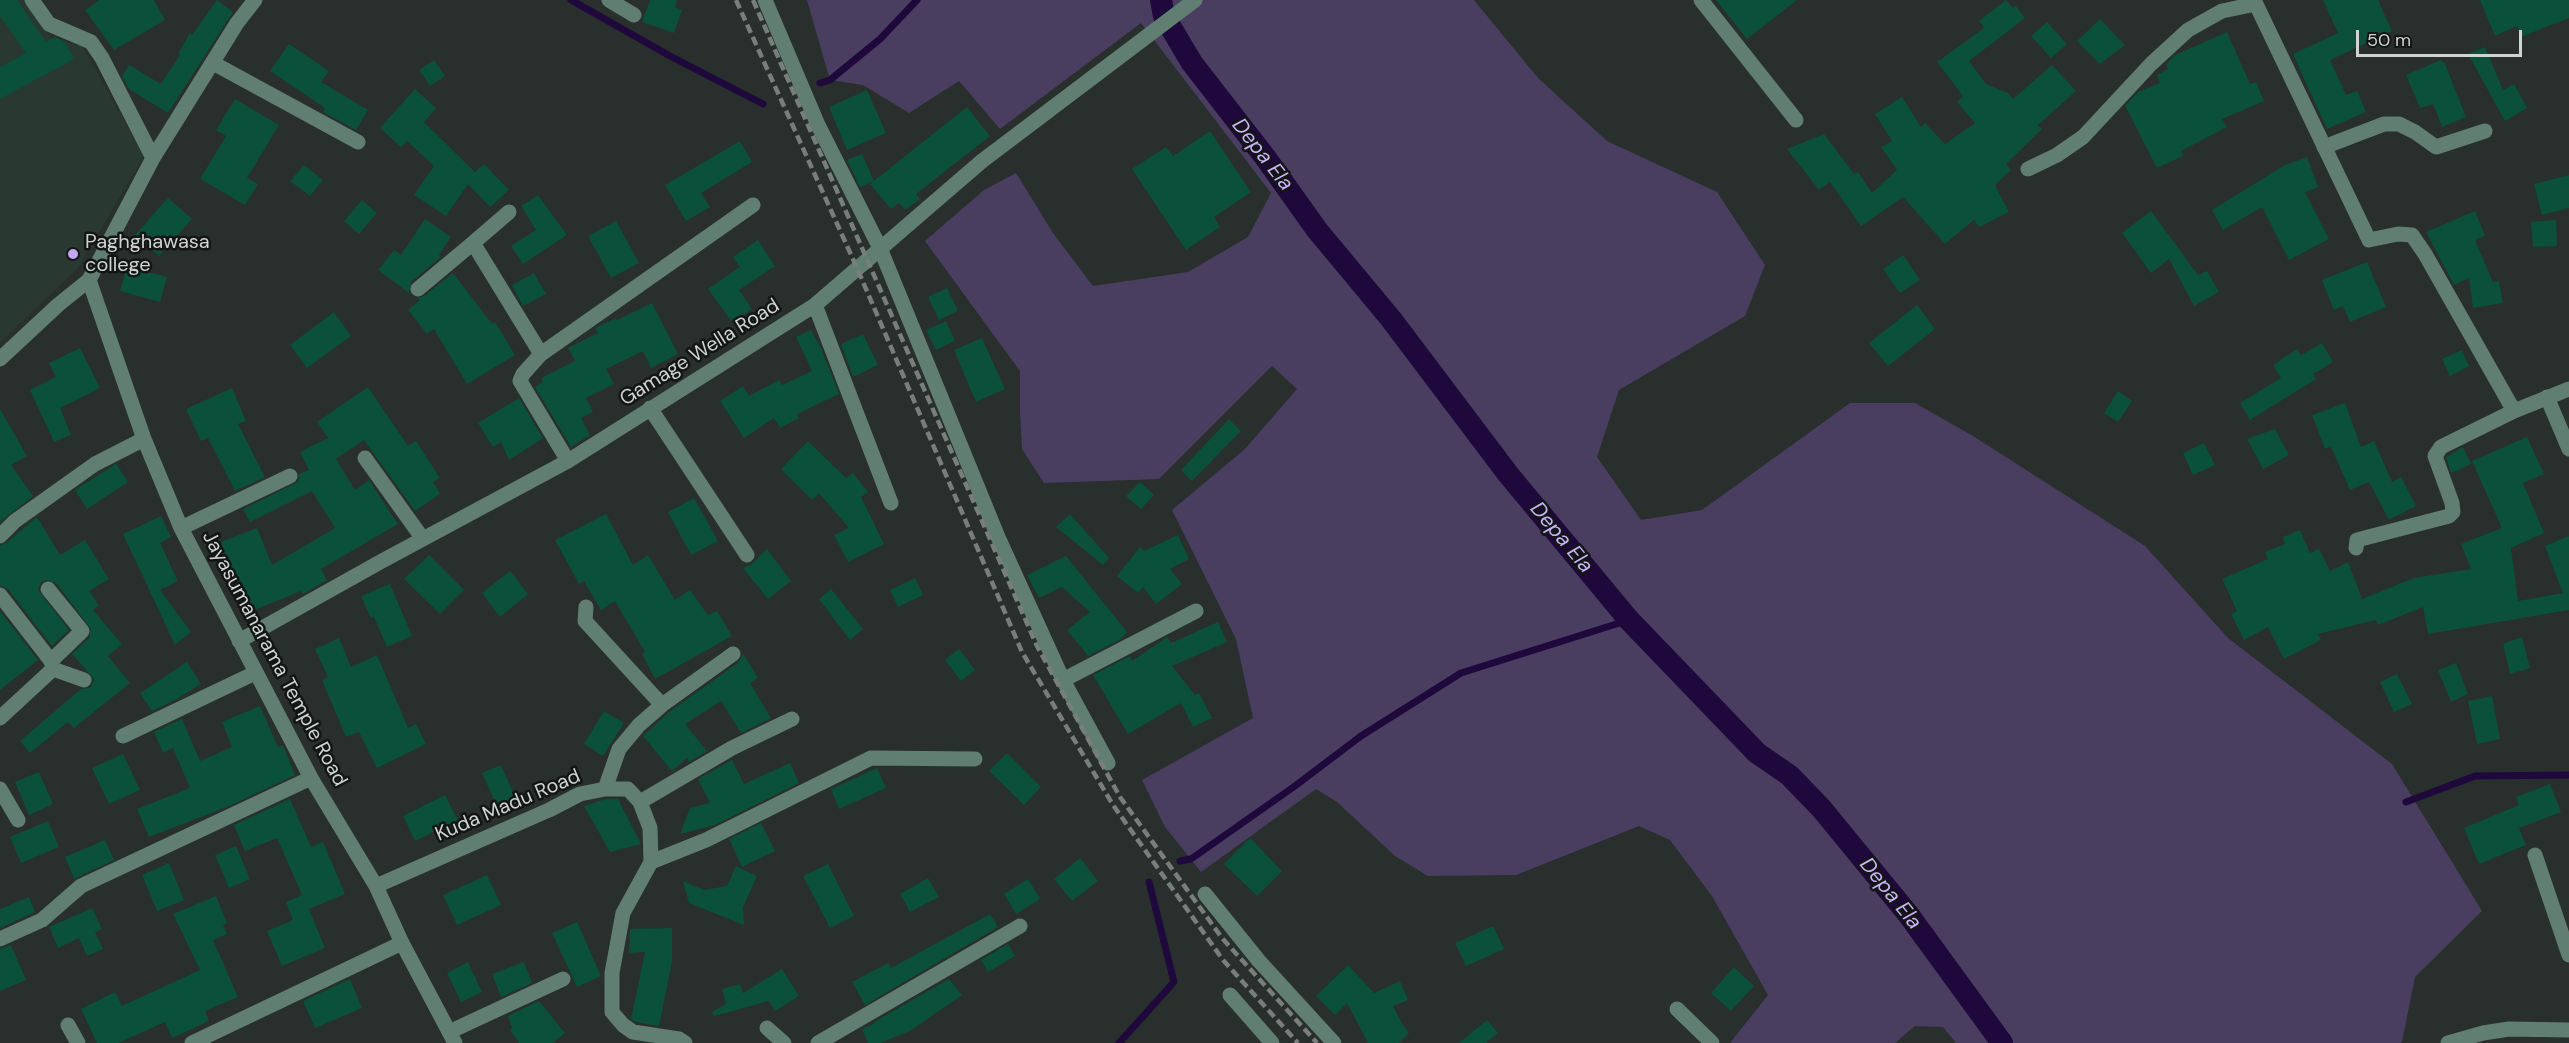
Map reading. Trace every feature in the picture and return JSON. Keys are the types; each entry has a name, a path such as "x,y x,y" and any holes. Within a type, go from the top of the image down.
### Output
{"street":[{"path":"32,0 49,24 91,42 102,58 153,158"},
{"path":"0,359 58,305 89,280 153,158 255,0"},
{"path":"609,0 634,15"},
{"path":"765,0 818,125 880,248 998,537 1063,680 1108,763"},
{"name":"Gamage Wella Road","path":"239,641 568,461 815,305 982,161 1195,0"},
{"path":"1701,0 1796,120"},
{"path":"2028,169 2057,155 2083,137 2151,64 2188,30 2222,11 2255,2 2369,240 2398,234 2412,235 2514,411"},
{"path":"213,63 358,142"},
{"path":"2324,147 2384,124 2399,124 2436,147 2486,131"},
{"path":"568,461 520,381 523,374 541,354 753,205"},
{"path":"418,289 509,212"},
{"path":"472,243 541,354"},
{"name":"Jayasumanarama Temple Road","path":"89,280 144,439 182,528 311,778 376,885 402,943 452,1037"},
{"path":"815,305 891,502"},
{"path":"2356,548 2357,540 2449,516 2453,512 2452,503 2435,456 2441,447 2514,411 2569,389"},
{"path":"2547,397 2569,449"},
{"path":"650,408 747,555"},
{"path":"0,536 15,521 95,464 144,439"},
{"path":"365,458 423,539"},
{"path":"182,528 290,476"},
{"path":"0,718 82,631 48,589"},
{"path":"0,595 52,665 84,680"},
{"path":"586,608 585,621 662,705"},
{"path":"1063,680 1196,611"},
{"path":"605,789 619,749 639,725 662,705 733,654"},
{"path":"123,736 255,673"},
{"path":"685,1043 679,1039 633,1032 623,1025 612,1012 612,973 623,913 651,862 650,828 640,802 732,748 792,719"},
{"path":"651,862 706,840 871,758 975,759"},
{"path":"0,939 42,920 81,886 311,778"},
{"path":"0,789 18,820"},
{"name":"Kuda Madu Road","path":"376,885 549,810 580,794 605,789 628,789 640,802"},
{"path":"2535,855 2569,955"},
{"path":"1205,894 1259,961 1334,1043"},
{"path":"818,1043 1020,926"},
{"path":"192,1043 402,943"},
{"path":"452,1037 563,979"},
{"path":"1230,994 1272,1043"},
{"path":"1677,1009 1712,1043"},
{"path":"68,1025 78,1043"},
{"path":"767,1029 784,1043"},
{"path":"2448,1043 2509,1029 2569,1030"}],"shaded area":[{"path":"0,0 23,0 52,39 82,46 144,156 78,268 0,343"},
{"path":"807,0 1474,0 1538,78 1607,141 1717,192 1765,265 1745,316 1619,390 1597,457 1641,520 1702,510 1850,403 1915,403 1973,436 2145,546 2228,638 2392,764 2482,911 2415,977 2400,1043 1956,1043 1943,1027 1915,1026 1895,1043 1730,1043 1768,995 1712,896 1670,840 1639,826 1516,875 1428,876 1395,856 1337,802 1316,789 1201,872 1165,827 1142,780 1253,718 1236,639 1172,510 1245,449 1297,389 1272,366 1159,479 1044,483 1022,449 1020,371 925,241 984,190 1016,173 1053,233 1093,286 1188,272 1248,237 1271,193 1141,23 1000,129 959,81 909,113 863,85 830,80"}],"building":[{"path":"0,0 17,0 46,42 55,37 64,41 74,59 0,99 0,67 26,53 0,16"},
{"path":"99,0 154,0 165,20 114,50 85,10"},
{"path":"217,0 233,12 168,113 129,89 122,76 129,65 161,84 180,55 178,54 190,33 192,35"},
{"path":"650,0 677,0 675,7 682,10 674,33 642,22"},
{"path":"1716,0 1797,0 1747,39"},
{"path":"2006,0 2013,8 2016,6 2025,18 1969,61 1986,84 2008,93 2013,99 2052,65 2076,91 2038,125 2042,129 2006,164 2011,170 1995,185 2009,212 1979,227 1974,220 1945,244 1903,197 1861,226 1830,182 1819,190 1787,149 1824,134 1854,174 1858,172 1872,193 1897,170 1881,147 1892,141 1875,114 1902,97 1921,127 1925,123 1945,144 1975,123 1957,102 1963,96 1937,62 1984,28 1979,21"},
{"path":"2323,0 2378,0 2392,31 2330,60 2346,95 2357,91 2366,112 2327,129 2293,54 2338,33"},
{"path":"2480,0 2569,0 2569,18 2521,37 2517,26 2495,36"},
{"path":"2100,19 2125,45 2100,64 2077,41"},
{"path":"2047,22 2067,44 2051,58 2031,36"},
{"path":"2227,32 2250,84 2256,82 2264,101 2222,119 2227,127 2181,151 2183,156 2157,168 2125,106 2138,92 2160,83 2157,75 2168,69 2166,64 2175,55"},
{"path":"289,44 329,71 321,82 368,110 356,130 323,112 325,108 270,71"},
{"path":"2485,47 2503,90 2514,84 2527,108 2505,121 2468,54"},
{"path":"434,60 445,76 430,86 419,70"},
{"path":"2441,60 2445,64 2466,117 2442,127 2433,104 2420,108 2406,75"},
{"path":"415,89 436,108 424,122 475,172 484,164 509,190 490,207 468,184 446,216 414,195 434,166 407,141 401,147 380,128"},
{"path":"867,90 886,133 847,150 829,107"},
{"path":"235,99 279,125 247,178 258,184 245,205 200,179 226,136 216,130"},
{"path":"967,107 990,136 916,194 920,199 905,210 899,203 891,209 870,184"},
{"path":"1210,131 1251,192 1214,217 1220,227 1186,250 1132,169 1166,147 1173,156"},
{"path":"740,141 752,162 701,193 710,207 686,221 665,185"},
{"path":"862,154 874,181 860,187 847,160"},
{"path":"2307,157 2318,187 2305,192 2329,239 2289,260 2262,207 2223,230 2212,210 2285,165"},
{"path":"304,165 323,180 310,196 290,181"},
{"path":"2569,175 2569,208 2542,215 2534,184"},
{"path":"538,195 567,235 523,264 511,246 536,230 521,206"},
{"path":"168,198 192,219 159,256 135,235"},
{"path":"362,200 377,213 359,234 344,221"},
{"path":"2151,211 2198,275 2207,271 2219,292 2194,306 2169,259 2151,273 2122,233"},
{"path":"2475,211 2485,236 2475,240 2493,282 2499,281 2503,303 2473,308 2469,278 2454,285 2426,232"},
{"path":"425,219 451,237 439,255 441,257 411,282 409,293 378,270 394,250 401,255"},
{"path":"2556,220 2557,246 2533,247 2531,222"},
{"path":"616,221 639,263 611,278 588,236"},
{"path":"758,240 775,266 739,290 752,309 732,322 708,289 740,267 733,257"},
{"path":"1903,255 1920,280 1900,293 1883,269"},
{"path":"2367,262 2386,307 2350,322 2343,306 2334,310 2322,280"},
{"path":"127,267 167,277 160,302 120,291"},
{"path":"453,273 492,324 495,322 515,355 467,384 434,329 427,334 408,310 420,300 417,298 424,296"},
{"path":"534,273 546,294 523,306 512,285"},
{"path":"947,288 958,311 939,320 928,297"},
{"path":"652,303 678,354 651,368 643,351 606,369 614,384 586,398 593,412 581,418 590,435 571,447 535,387 543,382 541,378 575,361 568,348 598,333 595,328"},
{"path":"1917,305 1935,329 1888,366 1869,343"},
{"path":"334,312 351,336 307,368 290,345"},
{"path":"946,321 955,341 936,350 926,330"},
{"path":"811,330 821,348 839,394 797,414 799,418 780,428 774,418 744,438 720,401 743,386 749,396 779,380 782,385 812,371 796,337"},
{"path":"863,334 878,365 853,377 841,344"},
{"path":"982,338 1005,389 976,402 954,350"},
{"path":"2322,343 2333,362 2313,374 2316,379 2250,420 2240,403 2281,378 2273,365 2297,349 2301,355"},
{"path":"80,348 100,388 60,408 71,435 54,442 30,390 56,377 49,363"},
{"path":"2462,350 2469,366 2450,376 2442,359"},
{"path":"368,387 408,446 416,441 440,478 433,482 440,494 415,511 364,440 336,459 355,490 369,480 398,524 321,569 327,580 303,594 301,591 245,614 233,585 237,583 221,542 257,528 272,565 335,528 312,491 250,522 243,509 298,482 299,474 309,470 300,452 328,438 317,422"},
{"path":"232,388 246,421 238,424 265,477 235,491 208,438 201,441 186,409"},
{"path":"2118,391 2132,401 2118,422 2104,413"},
{"path":"519,398 543,438 509,460 501,442 493,447 478,423"},
{"path":"2345,403 2361,447 2374,441 2392,482 2401,477 2416,506 2389,520 2369,482 2350,490 2331,447 2325,449 2312,415"},
{"path":"0,409 27,456 11,465 33,496 0,522"},
{"path":"1229,419 1241,431 1192,481 1181,470"},
{"path":"2275,429 2289,455 2263,469 2247,439"},
{"path":"2527,437 2544,474 2523,483 2544,533 2511,548 2518,601 2563,593 2545,546 2569,536 2569,610 2428,634 2423,607 2378,625 2376,620 2318,634 2321,640 2284,659 2268,627 2244,640 2231,614 2237,611 2222,579 2268,559 2265,552 2285,544 2283,537 2300,530 2310,553 2319,549 2330,571 2348,562 2362,599 2414,578 2471,569 2461,544 2502,528 2472,461"},
{"path":"808,441 846,478 853,473 868,492 861,497 884,544 848,562 834,535 849,528 819,493 812,500 781,469"},
{"path":"2204,443 2215,465 2193,475 2183,453"},
{"path":"2463,447 2471,464 2451,473 2446,457"},
{"path":"116,464 128,482 87,509 75,490"},
{"path":"1140,482 1154,495 1141,509 1126,496"},
{"path":"694,498 718,541 691,555 668,512"},
{"path":"606,514 633,565 648,555 675,600 690,590 708,615 717,611 732,636 655,679 642,654 645,652 615,601 601,610 584,581 579,584 555,540"},
{"path":"1070,514 1109,558 1103,565 1056,527"},
{"path":"161,516 171,537 160,543 178,581 160,590 191,632 175,645 123,534"},
{"path":"37,517 60,555 85,540 109,579 89,591 99,605 93,610 122,644 108,656 130,683 74,728 68,722 30,753 20,741 81,689 90,688 94,679 72,654 89,638 91,629 56,583 46,580 41,582 38,590 69,630 52,646 8,589 0,585 0,545 6,543"},
{"path":"1178,535 1189,559 1170,569 1182,584 1156,604 1143,587 1138,593 1117,576 1140,547 1144,551"},
{"path":"767,549 791,581 768,599 743,568 753,563"},
{"path":"429,555 464,590 440,614 404,579"},
{"path":"1066,556 1127,632 1121,639 1088,656 1067,630 1090,612 1062,587 1039,598 1027,575"},
{"path":"510,571 528,594 500,617 482,593"},
{"path":"915,578 923,595 898,607 890,590"},
{"path":"390,584 412,636 387,647 374,617 371,618 361,596"},
{"path":"831,589 863,629 850,640 819,599"},
{"path":"0,611 38,660 0,690"},
{"path":"1218,622 1227,642 1172,666 1195,695 1199,693 1212,718 1193,727 1181,703 1128,734 1093,675 1130,656 1132,661 1167,637 1171,643"},
{"path":"2522,637 2530,668 2510,674 2503,644"},
{"path":"339,638 351,667 377,655 408,728 416,724 426,744 377,768 359,732 346,737 322,680 328,677 315,649"},
{"path":"959,649 975,670 961,681 945,660"},
{"path":"743,653 758,678 750,683 771,718 741,733 721,701 685,724 707,751 689,762 687,758 672,771 643,736 668,713 739,662"},
{"path":"187,662 201,684 152,711 140,693"},
{"path":"2456,663 2468,694 2451,702 2438,670"},
{"path":"2397,674 2412,704 2394,712 2380,682"},
{"path":"2492,696 2500,739 2477,744 2468,701"},
{"path":"260,706 278,747 283,745 295,775 227,807 149,837 137,809 190,788 173,748 163,753 154,732 182,719 200,761 232,747 222,722"},
{"path":"604,711 624,723 603,756 584,744"},
{"path":"1007,753 1041,787 1024,805 989,771"},
{"path":"123,754 140,790 109,804 92,768"},
{"path":"732,760 744,784 790,763 799,783 715,825 680,834 690,808 710,803 698,779"},
{"path":"501,765 518,803 499,811 482,773"},
{"path":"877,768 886,788 839,809 831,789"},
{"path":"39,772 53,804 29,815 15,782"},
{"path":"2550,784 2561,812 2519,828 2526,845 2479,864 2464,828 2519,805 2516,797"},
{"path":"445,795 458,820 415,841 403,816"},
{"path":"290,799 311,847 323,842 345,894 309,909 325,948 282,966 267,931 293,920 286,902 302,895 277,838 245,851 234,825"},
{"path":"606,799 618,799 641,844 610,852 584,806"},
{"path":"48,821 59,847 21,863 10,837"},
{"path":"761,823 775,851 742,867 729,839"},
{"path":"1250,838 1282,871 1257,896 1224,864"},
{"path":"105,840 114,860 74,879 65,857"},
{"path":"236,846 250,879 229,888 215,855"},
{"path":"1080,858 1098,881 1072,901 1054,879"},
{"path":"169,863 184,900 157,911 142,875"},
{"path":"828,864 854,916 830,928 803,876"},
{"path":"736,866 757,876 743,907 744,925 689,903 683,881 704,890 727,886"},
{"path":"487,875 501,905 457,925 443,895"},
{"path":"928,878 939,897 910,912 900,894"},
{"path":"1028,879 1040,899 1016,914 1004,894"},
{"path":"216,896 227,923 223,925 227,934 213,940 238,997 205,1011 209,1021 172,1038 165,1022 118,1043 97,1043 81,1009 115,992 122,1006 200,970 173,914"},
{"path":"29,897 35,912 0,928 0,909"},
{"path":"92,908 102,929 95,932 103,949 87,956 79,938 58,948 49,927"},
{"path":"990,914 998,927 865,1005 852,982 888,963 891,968"},
{"path":"577,922 601,976 577,987 552,933"},
{"path":"1493,926 1504,949 1466,966 1455,943"},
{"path":"672,928 672,962 659,1026 636,1022 631,1019 645,952 629,953 630,929"},
{"path":"1008,944 1015,956 988,972 981,960"},
{"path":"11,945 26,980 0,991 0,949"},
{"path":"468,962 482,992 461,1002 447,973"},
{"path":"524,962 532,983 501,997 492,974"},
{"path":"1348,965 1374,993 1400,981 1408,1000 1393,1006 1409,1033 1399,1043 1368,1043 1347,1003 1335,1015 1316,996"},
{"path":"1734,967 1754,986 1731,1011 1711,993"},
{"path":"782,969 799,996 775,1011 769,1001 714,1016 712,1012 726,1004 722,989 740,984 743,993"},
{"path":"350,979 362,1008 315,1028 303,1001"},
{"path":"949,979 962,995 910,1031 880,1043 868,1043 862,1029"},
{"path":"539,1001 565,1033 553,1043 519,1043 510,1030 512,1028 508,1016"},
{"path":"1487,1020 1498,1033 1486,1043 1459,1043"}],"waterway":[{"path":"571,0 670,56 763,104"},
{"path":"820,83 830,80 880,39 917,0"},
{"name":"Depa Ela","path":"1161,0 1164,16 1192,63 1265,157 1317,230 1391,319 1508,474 1629,620 1757,753 1789,775 1821,808 1908,914 2002,1043"},
{"path":"1180,861 1191,859 1295,786 1361,736 1461,673 1629,620"},
{"path":"2406,802 2475,776 2569,775"},
{"path":"1119,1043 1174,982 1149,882"}],"railway":[{"path":"736,0 857,268 1022,652 1113,805 1223,960 1298,1043"},
{"path":"753,0 1037,646 1120,797 1222,938 1317,1043"}],"place":[{"name":"Paghghawasa college","path":"73,254"}]}
